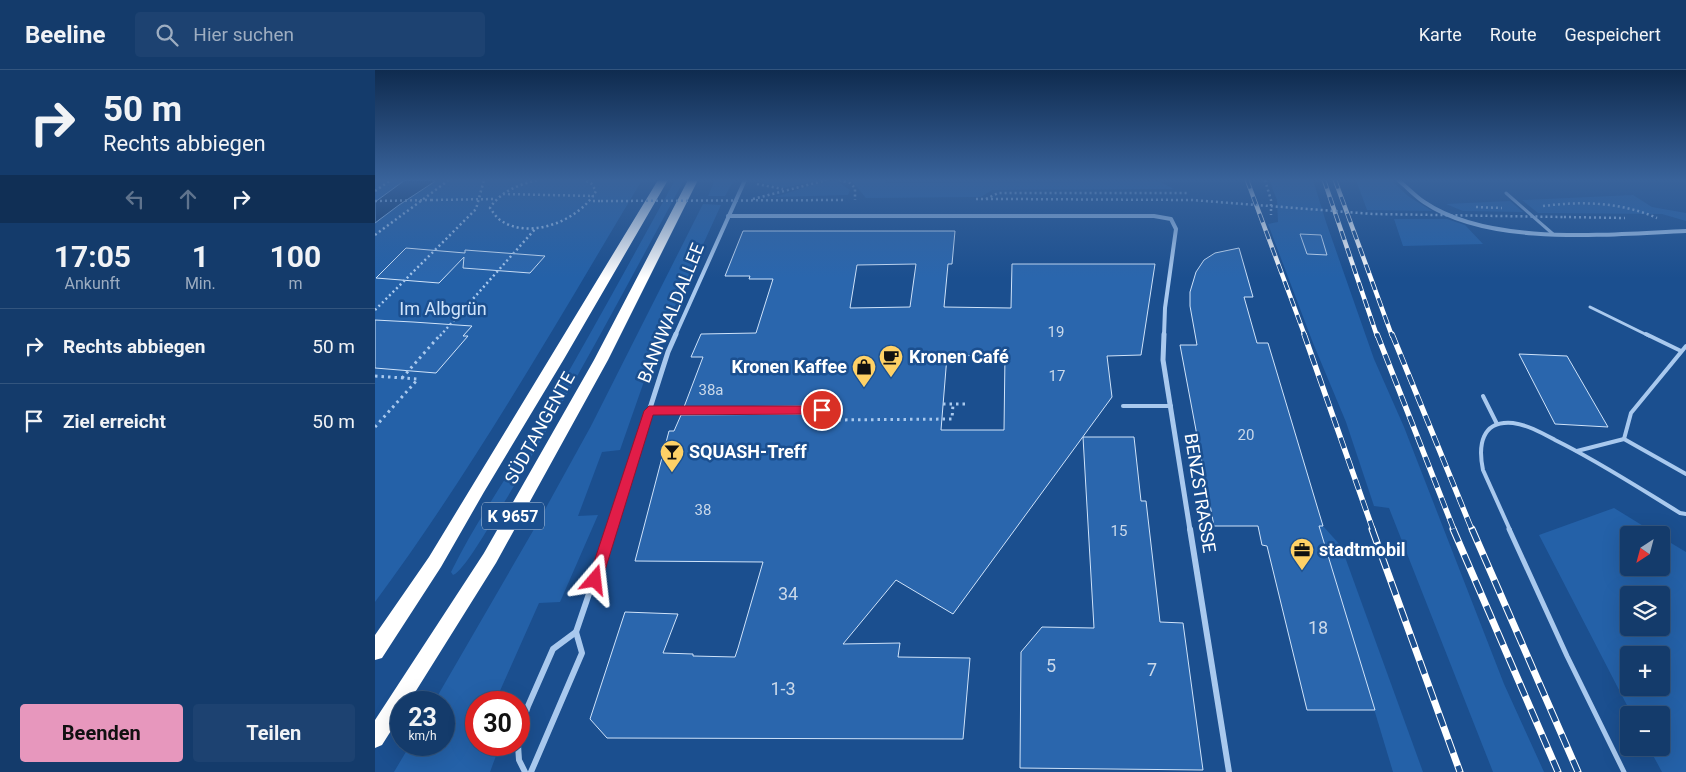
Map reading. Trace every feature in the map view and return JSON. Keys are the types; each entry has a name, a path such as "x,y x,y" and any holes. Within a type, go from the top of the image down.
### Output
{"highway":[{"name":"SÜDTANGENTE","path":"375,651 435,562 478,487 643,213"},
{"name":"SÜDTANGENTE","path":"375,738 495,549 627,312 677,213"}],"street":[{"name":"BANNWALDALLEE","path":"531,772 581,653 576,632 595,580 668,352 730,213"},
{"path":"1448,213 1458,218 1509,232 1553,234 1686,231"},
{"name":"BENZSTRASSE","path":"728,216 1154,216 1171,219 1176,229 1163,334 1163,360 1229,772"},
{"path":"530,702 553,650 576,632"},
{"path":"519,756 525,772"}],"lane":[{"path":"1529,213 1553,234"},
{"path":"1590,306 1681,351"},
{"path":"1624,439 1631,413 1686,346"},
{"path":"1483,396 1497,424"},
{"path":"1123,406 1171,406"},
{"path":"649,411 822,410"},
{"path":"1624,772 1567,656 1483,470 1479,456 1480,442 1485,432 1497,424 1513,423 1544,434 1680,513 1686,514"},
{"path":"1577,452 1624,439 1686,474"}],"path":[{"path":"375,235 405,213"},
{"path":"375,310 473,213"},
{"path":"493,213 497,220 508,226 536,228 556,223 577,213"},
{"path":"1357,213 1631,218"},
{"path":"1647,213 1660,219"},
{"path":"1641,218 1651,218"},
{"path":"402,378 536,228"},
{"path":"375,376 417,380 375,427"},
{"path":"943,404 968,404"},
{"path":"822,410 820,420 952,418 953,404"}],"green space":[{"name":"Im Albgrün","path":"375,213 622,213 481,447 447,500 375,602"},
{"path":"657,213 666,213 574,382 505,501 465,564 453,575 451,572 471,535 556,395"},
{"path":"699,213 717,213 655,350 620,450 602,452 578,516 598,515 560,602 539,603 500,691 465,691 465,756 496,756 490,772 394,772 403,756 455,756 455,691 440,691 591,426"},
{"path":"1278,213 1323,213 1374,359 1404,427 1504,684 1544,772 1493,772 1389,508 1374,506 1346,422 1313,343 1268,224 1278,222"},
{"path":"1538,213 1685,213 1686,221 1662,214"},
{"path":"1394,219 1447,219 1465,225 1483,244 1403,246"},
{"path":"1614,508 1643,526 1620,526 1620,576 1670,576 1670,542 1686,552 1686,772 1662,772 1653,756 1670,756 1670,706 1627,706 1622,696 1670,696 1670,646 1620,646 1620,692 1539,535"},
{"path":"1319,526 1323,526 1341,546 1423,772 1393,772"}],"shaded area":[{"path":"375,213 389,213 375,223"}],"building":[{"path":"743,231 955,231 952,264 948,264 944,307 1011,308 1012,264 1155,264 1141,355 1107,356 1112,397 953,614 896,580 843,644 900,643 898,657 970,658 963,739 607,738 590,719 625,612 678,614 663,653 735,657 738,648 763,562 635,561 669,431 674,431 681,415 822,414 825,411 825,408 822,406 684,407 703,357 691,357 701,334 756,333 773,279 749,279 750,276 725,276","holes":["916,264 910,307 850,308 857,265","1005,355 1004,430 941,430 947,356"]},
{"path":"1300,234 1321,235 1327,255 1307,254"},
{"path":"406,248 465,253 465,250 545,256 530,273 463,268 464,257 439,283 376,278"},
{"path":"1239,248 1253,297 1244,297 1257,343 1268,343 1323,526 1319,526 1375,710 1307,710 1267,546 1262,545 1258,526 1214,526 1180,345 1197,345 1190,306 1190,292 1196,272 1204,260 1215,253"},
{"path":"375,320 472,326 463,336 468,336 436,373 375,368"},
{"path":"1519,354 1567,356 1608,427 1555,424"},
{"path":"1083,437 1134,437 1141,501 1146,501 1160,622 1183,623 1203,770 1020,768 1021,652 1042,627 1094,628"}],"railway":[{"path":"1259,213 1305,336"},
{"path":"1335,213 1377,336"},
{"path":"1347,213 1392,336"},
{"path":"1304,334 1373,530"},
{"path":"1377,334 1454,530"},
{"path":"1392,334 1472,530"},
{"path":"1372,529 1460,772"},
{"path":"1453,529 1558,772"},
{"path":"1472,529 1578,772"}],"place":[{"name":"Kronen Café","path":"891,378"},
{"name":"Kronen Kaffee","path":"864,388"},
{"name":"SQUASH-Treff","path":"672,473"},
{"name":"stadtmobil","path":"1302,571"}],"route":[{"path":"595,580 649,411 822,410"}]}
